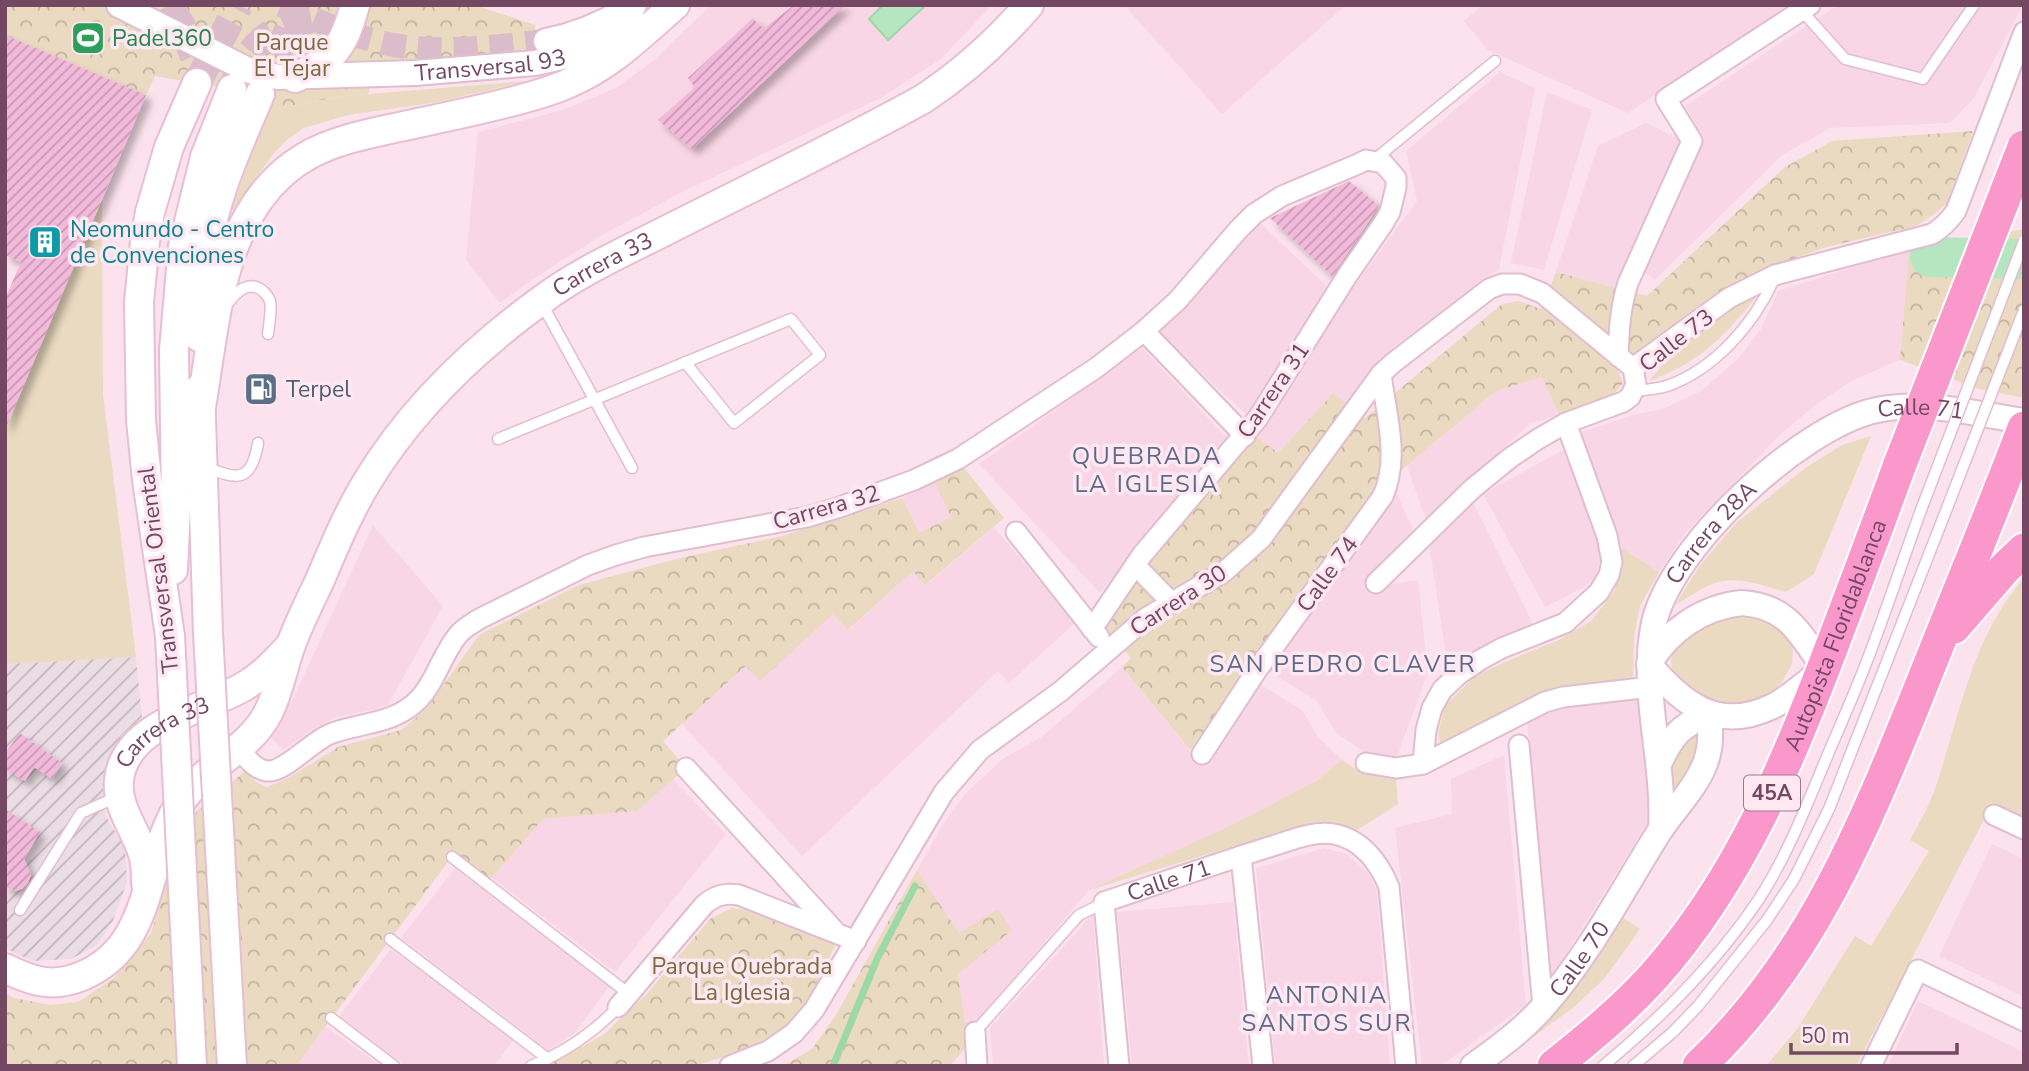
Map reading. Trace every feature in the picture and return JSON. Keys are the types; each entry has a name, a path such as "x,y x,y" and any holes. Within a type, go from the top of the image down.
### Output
{"highway":[{"name":"Autopista Floridablanca","path":"1554,1066 1653,977 1710,902 1766,807 1785,767 1824,668 1900,464 2024,147"},
{"path":"1699,1066 1728,1038 1791,959 1862,826 2024,428"},
{"path":"1935,651 1971,606 2024,551"}],"main road":[{"path":"295,78 328,59 337,50 345,37 355,5"},
{"path":"201,407 225,273 234,245 258,201 288,169 306,156 361,135 498,105 548,92 570,83 621,53 675,5"},
{"name":"Carrera 33","path":"5,968 26,979 51,984 76,979 111,958 124,943 143,907 166,831 182,800 243,743 269,711 292,643 350,512 389,449 439,389 496,336 549,306 605,262 923,99 978,59 1029,5"},
{"name":"Transversal Oriental","path":"192,1066 170,636 141,420 139,302 150,212 169,147 197,83"},
{"path":"170,636 176,507 174,350 183,246 205,157 232,89"},
{"name":"Transversal Oriental","path":"232,1066 208,633 199,310 206,253 222,189 260,94"},
{"name":"Carrera 33","path":"143,907 146,872 143,853 119,796 121,768 132,749 161,724 218,700 257,678 275,663 292,643"},
{"path":"218,700 240,709 247,717 249,727 243,743"},
{"path":"119,796 146,816 160,820 172,819"}],"street":[{"name":"Transversal 93","path":"119,5 250,71 278,78 415,73 560,59 630,33 675,5"},
{"name":"Transversal 93","path":"546,41 574,35 611,19 634,5"},
{"path":"1625,362 1619,322 1628,283 1692,141 1666,99 1806,8"},
{"name":"Calle 73","path":"1376,583 1489,473 1566,423 1623,402 1636,385 1636,377 1625,362 1729,299 1775,275 1932,234 1948,223 1956,211 2024,32"},
{"name":"Carrera 32","path":"243,743 249,761 268,771 279,769 330,734 393,717 408,709 421,697 464,628 588,565 645,547 807,517 914,480 982,444 1096,368 1144,331 1171,307 1254,214 1282,196 1366,160 1382,165"},
{"name":"Carrera 31","path":"1092,629 1135,565 1245,436 1390,212 1396,178 1382,165"},
{"name":"Carrera 30","path":"730,1066 768,1051 794,1033 814,1010 846,937 968,761 979,750 1061,691 1146,618 1225,571 1261,539 1381,374 1393,363 1489,289 1502,284 1520,284 1542,293 1625,362"},
{"path":"1144,331 1245,436"},
{"name":"Calle 74","path":"1202,754 1257,670 1383,496 1391,471 1392,457 1381,374"},
{"name":"Calle 71","path":"1822,433 1851,418 1904,406 1939,407 2024,421"},
{"path":"1423,764 1426,730 1441,690 1458,675 1502,648 1565,623 1598,592 1609,575 1612,562 1607,536 1566,423"},
{"name":"Carrera 28A","path":"1650,675 1653,624 1672,581 1691,553 1742,495 1770,469 1822,433"},
{"path":"1016,532 1108,649"},
{"path":"1135,565 1171,602"},
{"path":"1366,762 1396,768 1423,764 1545,702 1650,675 1708,713 1736,716 1770,707 1824,668 1791,624 1780,614 1766,607 1742,603 1720,607 1696,616 1668,639 1650,675 1662,796 1661,829"},
{"path":"1659,764 1668,744 1678,731 1708,713"},
{"name":"Calle 70","path":"1474,1066 1503,1044 1543,1007 1580,959 1661,829 1699,775 1705,762 1709,739 1708,713"},
{"path":"1519,745 1543,1007"},
{"path":"686,768 846,937"},
{"path":"1994,815 2024,829"},
{"name":"Calle 71","path":"1104,902 1303,837 1323,833 1354,842 1382,869 1389,887 1406,1066"},
{"path":"1241,856 1263,1066"},
{"path":"624,1001 704,905 722,894 740,895 846,937"},
{"path":"1104,902 1119,1066"},
{"path":"1871,1066 1918,970 2024,1021"},
{"path":"975,1032 977,1066"}],"lane":[{"path":"1806,8 1845,59 1923,79 1974,5"},
{"path":"1382,165 1495,61"},
{"path":"1603,1066 1685,992 1753,907 1777,868 1806,808 1865,666 1920,510 2024,241"},
{"path":"1634,391 1664,387 1688,377 1715,356 1753,317 1775,275"},
{"path":"213,335 228,302 244,286 255,286 263,290 270,302 268,334"},
{"path":"549,306 632,468"},
{"path":"1633,1066 1673,1032 1698,1006 1767,920 1794,879 1829,809 2024,310"},
{"path":"498,439 685,362 791,319 820,355 734,424 685,362"},
{"path":"203,465 227,475 237,476 247,472 255,464 258,443"},
{"path":"20,910 81,813 119,796"},
{"path":"452,857 624,1001 604,1021 548,1059 531,1066"},
{"name":"Calle 71","path":"975,1032 1079,915 1104,902"},
{"path":"390,939 548,1059"},
{"path":"331,1018 394,1066"}],"shaded area":[{"path":"711,5 992,5 941,59 881,98 684,191 604,234 500,303 466,260 478,132 563,110 616,88 653,61"},
{"path":"883,5 926,5 888,40 869,19"},
{"path":"1124,5 1346,5 1222,114"},
{"path":"1483,5 1790,5 1628,113 1488,50 1464,21"},
{"path":"1838,5 2023,5 1974,98 1950,123 1830,128 1781,156 1655,280 1642,271 1704,138 1685,106"},
{"path":"1500,72 1535,88 1499,269 1395,346 1347,404 1332,394 1278,453 1253,434 1346,297 1417,201 1406,151"},
{"path":"1547,92 1592,110 1544,270 1511,263"},
{"path":"1646,123 1682,140 1617,288 1556,272 1598,146"},
{"path":"1260,223 1328,287 1249,417 1159,333"},
{"path":"1909,249 1900,360 1851,381 1814,406 1781,434 1685,533 1659,572 1622,548 1579,433 1636,414 1663,409 1701,391 1738,359 1761,329 1778,291"},
{"path":"1142,348 1228,439 1100,593 979,464"},
{"path":"1542,377 1559,415 1531,423 1426,520 1407,466 1496,391"},
{"path":"1563,450 1602,547 1594,579 1586,586 1545,607 1483,494"},
{"path":"935,482 952,517 918,533 902,498"},
{"path":"1397,494 1414,532 1365,588 1418,580 1428,673 1396,759 1366,753 1335,732 1317,701 1267,670"},
{"path":"1471,498 1533,624 1447,662 1428,537"},
{"path":"373,525 443,606 388,705 336,717 283,750 269,736 294,697"},
{"path":"994,527 1075,623 1009,683 998,671 802,856 682,724 747,666 760,680 833,613 849,630 913,571 926,585"},
{"path":"136,657 142,717 122,735 106,764 103,791 106,816 125,849 127,882 113,921 97,945 71,959 32,961 5,948 5,664"},
{"path":"1122,667 1202,766 1258,683 1302,710 1318,737 1342,760 1316,781 1234,824 1089,890 966,1036 958,974 959,933 917,870 943,824 965,794 1004,758 1043,736"},
{"path":"1641,698 1651,817 1552,977 1527,722 1569,703"},
{"path":"1504,755 1526,1005 1440,1066 1422,1066 1395,828 1452,814 1451,779"},
{"path":"673,779 726,834 615,972 491,877 543,819 637,811"},
{"path":"1992,844 2024,859 2024,997 1939,956"},
{"path":"1324,848 1347,854 1368,873 1377,890 1390,1066 1275,1066 1256,868"},
{"path":"455,868 610,985 574,1034 548,1050 401,938"},
{"path":"1233,902 1249,1066 1132,1066 1117,912"},
{"path":"1093,914 1104,1066 993,1066 990,1028"},
{"path":"391,949 514,1039 494,1066 405,1066 339,1016"},
{"path":"1918,1001 2024,1052 2024,1066 1888,1066"},
{"path":"325,1026 381,1066 303,1066 299,1062"}],"green space":[{"name":"Parque El Tejar","path":"5,5 475,5 535,25 536,56 377,65 368,94 343,96 266,111 260,94 155,76 146,95 5,35"},
{"path":"527,81 438,102 348,115 304,128 274,153 231,212 266,111 344,96"},
{"path":"1973,131 1947,203 1933,215 1916,226 1830,246 1777,264 1726,291 1617,369 1623,383 1610,399 1559,415 1542,377 1496,391 1378,490 1190,750 1122,667 1131,658 1103,626 1155,554 1253,434 1278,453 1333,393 1365,418 1502,304 1519,301 1541,309 1556,272 1647,296 1785,167 1832,141"},
{"path":"102,199 103,395 136,657 5,664 5,430"},
{"path":"2024,229 2024,398 1979,389 1900,360 1909,249"},
{"path":"1760,292 1711,346 1683,365 1649,381 1670,356 1727,310"},
{"path":"1871,436 1814,574 1786,592 1750,582 1723,581 1675,605 1700,566 1736,523 1807,467 1842,445"},
{"path":"963,466 1004,518 925,585 913,571 848,630 833,614 760,681 746,666 663,741 686,768 637,811 543,819 486,884 451,858 299,1062 303,1066 5,1066 5,992 14,998 50,1005 78,1002 114,978 151,933 186,821 245,771 256,782 267,787 290,777 338,747 401,730 427,708 479,635 579,585 680,558 782,536 902,498 919,533 951,517 935,482"},
{"path":"1622,548 1659,572 1640,606 1634,636 1633,680 1442,748 1438,734 1445,705 1475,676 1557,641 1591,621 1615,590"},
{"path":"2024,578 2024,817 1992,804 1856,1066 1766,1066 1798,1028 1855,936 1871,946 1929,851 1910,840 1934,792 1968,680 1979,653 2006,601"},
{"path":"1738,611 1772,617 1793,645 1792,664 1782,682 1770,695 1749,705 1714,705 1677,681 1671,660 1674,647 1684,635"},
{"path":"1697,733 1695,758 1674,794 1670,772 1676,742"},
{"path":"1342,760 1362,773 1396,778 1398,804 1357,830 1321,824 1278,833 1089,890 1234,824 1316,781"},
{"path":"917,870 959,933 998,909 1012,930 958,974 968,1045 950,1066 783,1066 812,1049 836,1015"},
{"name":"Parque Quebrada La Iglesia","path":"732,908 746,910 836,944 809,999 789,1025 750,1048 695,1066 547,1066 603,1035 646,995 711,918"},
{"path":"1619,915 1640,929 1604,979 1574,1007 1525,1043 1558,1006"}],"building":[{"path":"794,5 845,5 692,149 658,120 695,87 688,78 753,18 763,29"},
{"name":"Neomundo - Centro de Convenciones","path":"5,35 146,95 5,430 5,299 21,262 5,255"},
{"path":"1349,181 1379,206 1332,276 1270,218"},
{"path":"20,733 62,763 52,779 34,767 25,781 5,769 5,753"},
{"path":"5,809 40,832 24,859 31,874 28,883 16,891 5,887"}],"waterway":[{"name":"QUEBRADA LA IGLESIA","path":"1930,257 2024,259"},
{"name":"QUEBRADA LA IGLESIA","path":"833,1066 877,959 915,886"}],"tunnel":[{"path":"168,5 182,26 194,56"},
{"path":"197,83 239,5"},
{"path":"281,5 352,34 397,46 461,49 546,41"},
{"path":"260,94 294,17"},
{"path":"232,89 245,61 262,40 284,27 314,19"}],"place":[{"name":"Padel360","path":"88,38"},
{"name":"Neomundo - Centro de Convenciones","path":"45,242"},
{"name":"Terpel","path":"261,389"}],"district":[{"name":"QUEBRADA LA IGLESIA","path":"1147,470"},
{"name":"SAN PEDRO CLAVER","path":"1343,664"},
{"name":"ANTONIA SANTOS SUR","path":"1327,1009"}]}
